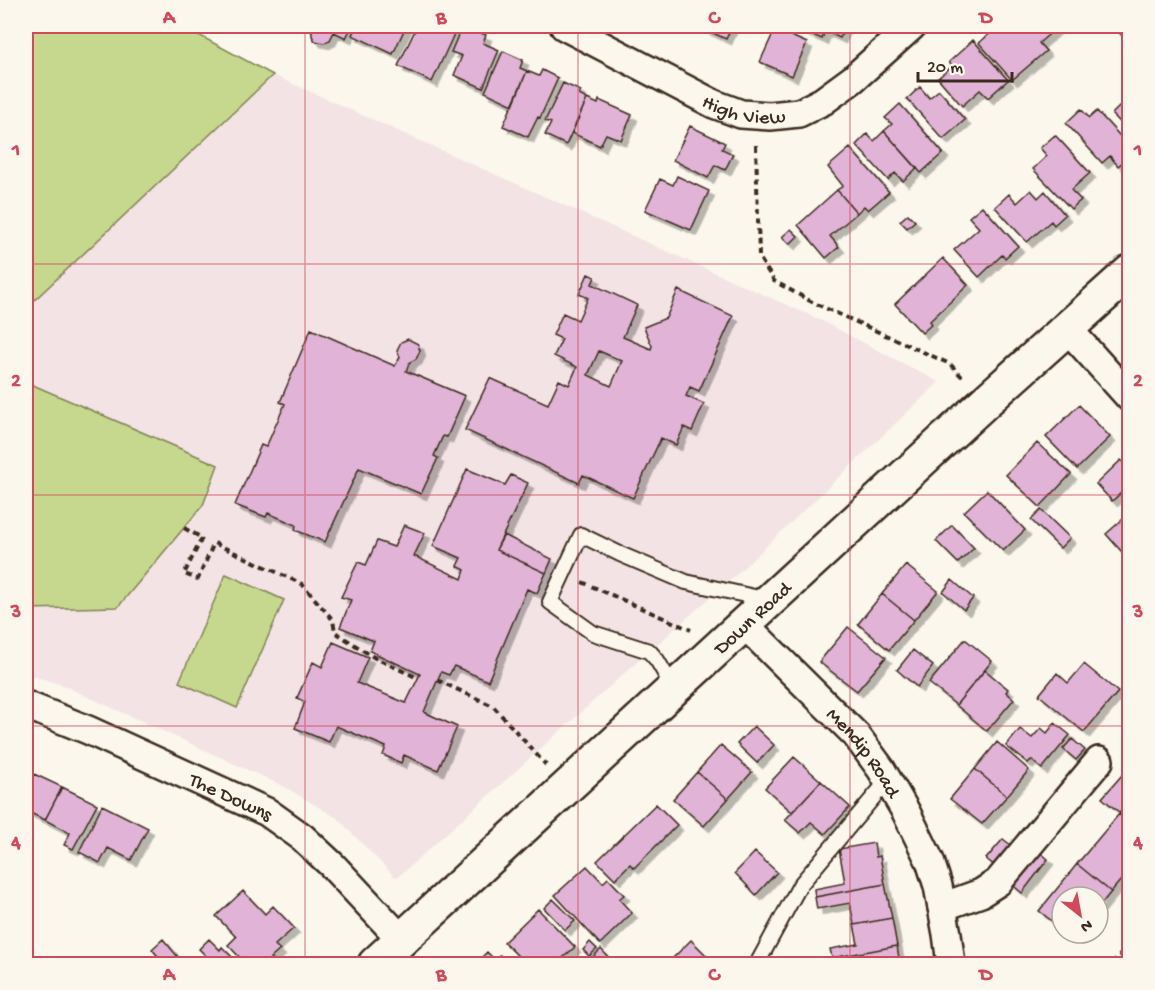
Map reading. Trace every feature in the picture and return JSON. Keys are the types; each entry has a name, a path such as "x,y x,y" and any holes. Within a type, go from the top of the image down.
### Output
{"street":[{"name":"High View","path":"564,26 699,97 727,109 755,116 787,115 799,112 823,100 853,79 912,26"},
{"name":"Down Road","path":"375,964 985,402 1130,272"},
{"path":"1068,329 1130,398"},
{"name":"Mendip Road","path":"733,634 856,735 873,756 923,844 938,886 951,964"},
{"name":"The Downs","path":"26,705 88,730 267,812 302,837 317,851 402,940"},
{"path":"942,907 981,893 998,882 1099,761"}],"lane":[{"path":"674,689 649,651 593,633 550,602 581,535 686,582 770,600"},
{"path":"758,964 794,894 888,780"}],"path":[{"path":"755,116 759,257 774,281 814,303 950,364 985,402"},
{"path":"184,528 202,538 184,574 198,579 214,543 302,584 333,620 335,633 375,658 418,678"},
{"path":"562,573 733,634"},
{"path":"437,680 493,706 567,788"},
{"path":"1112,964 1130,944"}],"shaded area":[{"path":"273,75 818,319 939,382 737,574 399,876 395,877 337,818 285,787 60,684 26,674 26,308"}],"green space":[{"path":"26,26 182,26 273,75 26,308"},
{"path":"26,382 218,465 203,505 118,607 26,609"},
{"path":"226,574 284,600 237,708 179,682"}],"building":[{"path":"306,26 352,26 346,38 334,32 330,40 324,43 315,41 312,31"},
{"path":"356,26 406,26 393,54 352,35"},
{"path":"417,26 440,26 455,32 432,82 398,66"},
{"path":"462,26 486,35 483,43 499,50 483,88 454,75 462,56 451,52"},
{"path":"698,26 732,26 726,39"},
{"path":"792,26 846,26 840,38 825,31 822,39"},
{"path":"992,26 1052,26 1055,29 1039,43 1046,51 1012,80 979,43 995,29"},
{"path":"1113,26 1130,26 1130,40 1128,42"},
{"path":"775,29 807,43 792,76 760,62"},
{"path":"973,40 1008,80 988,98 980,90 962,106 938,78 952,66 949,62"},
{"path":"503,51 523,60 520,68 527,71 513,105 485,92"},
{"path":"542,70 558,78 540,118 538,117 528,137 503,126 527,71 539,76"},
{"path":"563,83 581,91 579,95 587,99 566,145 545,135 551,123 545,121"},
{"path":"920,87 929,98 939,90 965,120 943,139 907,99"},
{"path":"587,99 598,104 599,100 632,115 621,140 606,134 600,146 572,133"},
{"path":"1124,102 1130,108 1130,132 1112,114"},
{"path":"900,104 943,153 921,173 884,131 892,124 885,118"},
{"path":"1081,109 1089,118 1097,111 1130,147 1130,156 1118,166 1110,156 1102,163 1066,123"},
{"path":"690,126 725,143 722,149 733,154 725,170 715,165 708,178 673,160"},
{"path":"884,131 917,168 903,181 895,173 888,180 856,145 867,134 874,141"},
{"path":"1055,135 1090,173 1071,190 1081,200 1071,209 1033,169 1047,156 1040,148"},
{"path":"850,148 889,192 868,210 864,206 857,213 837,190 843,186 828,167"},
{"path":"677,176 709,191 691,230 645,210 660,179 673,185"},
{"path":"837,190 857,213 830,236 839,247 826,258 798,225"},
{"path":"1031,190 1038,198 1045,191 1065,215 1054,225 1051,221 1027,242 995,207 1009,194 1017,203"},
{"path":"982,206 1018,246 1005,258 1002,255 979,277 954,250 979,228 969,217"},
{"path":"908,214 915,221 907,228 900,221"},
{"path":"791,229 798,236 790,244 782,237"},
{"path":"943,258 968,285 930,321 932,324 922,333 895,304"},
{"path":"588,274 595,277 592,284 637,305 623,337 651,349 652,346 644,327 666,318 678,290 733,316 699,391 690,387 686,396 704,404 692,431 684,427 676,445 661,438 633,498 583,475 579,483 465,430 490,378 548,404 559,380 569,385 577,367 554,356 562,339 553,335 563,313 578,320 588,298 579,294","holes":["599,351 622,361 611,386 588,375"]},
{"path":"311,329 395,366 400,357 397,350 401,342 408,339 418,344 420,351 416,359 410,362 406,371 465,396 447,437 443,436 434,456 438,458 421,494 359,468 325,542 295,530 296,525 268,513 266,517 235,505 261,445 266,447 285,404 280,402"},
{"path":"1079,405 1110,437 1077,469 1046,437"},
{"path":"1037,443 1071,474 1040,507 1006,475"},
{"path":"1121,460 1130,468 1130,485 1112,501 1096,484"},
{"path":"467,469 505,485 511,475 528,483 496,550 546,573 537,593 527,589 488,681 454,666 449,675 441,672 424,712 457,727 438,770 404,755 401,763 383,755 386,747 336,726 329,742 295,728 305,702 297,698 313,662 322,667 333,642 368,657 357,683 406,703 420,674 370,651 374,641 340,627 351,600 341,597 358,562 366,565 377,541 394,547 404,525 425,533 414,556 462,579 465,570 457,566 461,558 433,546"},
{"path":"987,490 1025,530 1003,551 964,512"},
{"path":"1041,510 1070,538 1060,548 1031,520"},
{"path":"1130,513 1130,561 1106,534"},
{"path":"952,525 974,548 958,563 936,541"},
{"path":"504,535 552,559 546,573 496,550"},
{"path":"906,565 938,591 914,620 882,594"},
{"path":"952,580 973,598 964,610 943,592"},
{"path":"882,594 914,620 889,650 858,624"},
{"path":"848,627 886,657 857,691 819,662"},
{"path":"965,639 992,661 956,705 929,683"},
{"path":"913,650 933,666 917,687 897,670"},
{"path":"1084,664 1118,692 1084,732 1039,695 1057,673 1068,683"},
{"path":"985,670 1008,689 1006,692 1014,699 987,731 956,705"},
{"path":"1055,723 1070,735 1042,769 1031,760 1028,763 1006,746 1020,729 1032,738 1041,728 1047,733"},
{"path":"754,726 774,745 757,763 737,744"},
{"path":"1072,739 1085,750 1076,760 1063,749"},
{"path":"997,742 1029,770 1007,796 975,769"},
{"path":"721,745 752,772 728,799 697,772"},
{"path":"794,757 821,781 792,812 765,788"},
{"path":"975,769 1007,796 982,824 950,799"},
{"path":"697,772 728,799 704,826 673,799"},
{"path":"34,774 62,787 45,820 26,811 26,792"},
{"path":"1122,775 1130,781 1130,802 1120,813 1102,798"},
{"path":"821,781 850,807 825,834 811,822 800,833 785,820"},
{"path":"62,787 97,804 73,849 64,845 70,833 45,820"},
{"path":"656,804 677,825 634,868 630,864 615,879 597,861"},
{"path":"102,805 148,828 131,860 108,848 100,863 79,852"},
{"path":"1119,814 1130,823 1130,869 1111,892 1110,885 1102,885 1077,864"},
{"path":"1003,839 1016,849 999,869 986,859"},
{"path":"874,843 876,857 880,856 885,884 815,897 814,889 845,883 839,849"},
{"path":"1036,849 1048,859 1022,893 1009,882"},
{"path":"755,852 777,872 756,895 735,873"},
{"path":"1077,864 1102,885 1060,885"},
{"path":"587,866 603,883 608,878 624,895 619,899 632,913 600,944 555,895"},
{"path":"885,884 892,918 854,925 850,903 817,909 815,897"},
{"path":"243,891 265,914 273,906 294,928 275,945 280,950 271,958 277,964 246,964 228,945 236,937 216,916"},
{"path":"1050,897 1050,920 1039,911"},
{"path":"553,899 575,921 565,930 544,908"},
{"path":"538,909 575,947 556,964 526,964 504,942"},
{"path":"892,918 897,946 832,958 830,949 858,944 854,925"},
{"path":"163,939 182,964 164,964 152,949"},
{"path":"209,939 220,950 222,947 239,964 197,964 206,956 199,949"},
{"path":"691,940 715,964 667,964"},
{"path":"590,942 597,949 589,956 583,950"},
{"path":"897,946 900,964 859,964 858,962 833,964 832,958"},
{"path":"601,949 610,959 604,964 598,964 592,958"},
{"path":"487,952 495,960 500,955 509,964 475,964"}]}
